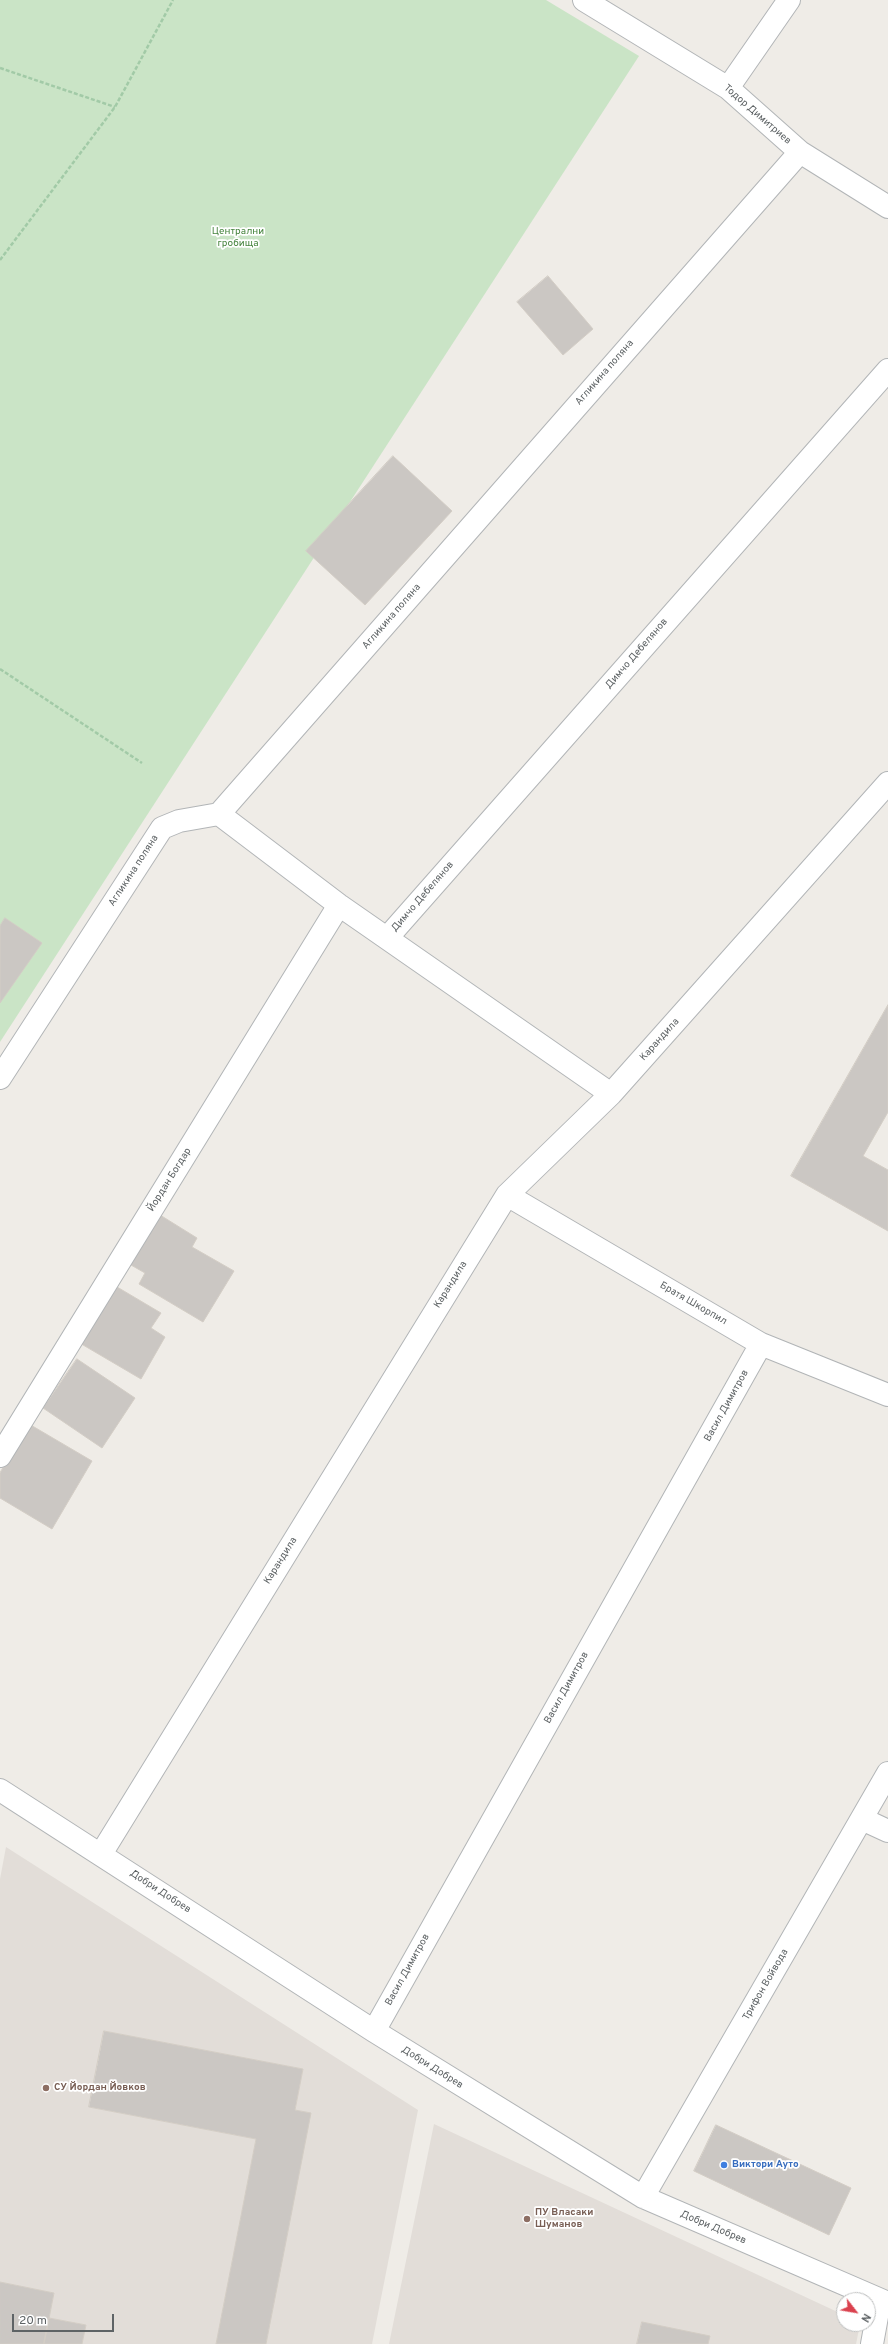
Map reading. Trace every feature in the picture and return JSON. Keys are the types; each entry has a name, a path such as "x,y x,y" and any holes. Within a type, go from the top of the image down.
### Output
{"street":[{"name":"Тодор Димитриев","path":"584,0 728,88 800,152 888,207"},
{"path":"728,88 789,0"},
{"name":"Агликина поляна","path":"0,1078 162,828 179,821 220,814 800,152"},
{"name":"Димчо Дебелянов","path":"387,938 888,370"},
{"name":"Карандила","path":"101,1854 507,1195 611,1094 888,783"},
{"path":"220,814 339,904 611,1094"},
{"name":"Йордан Богдар","path":"0,1456 339,904"},
{"name":"Братя Шкорпил","path":"507,1195 761,1344 888,1395"},
{"name":"Васил Димитров","path":"374,2031 761,1344"},
{"name":"Трифон Войвода","path":"643,2197 888,1773"},
{"name":"Добри Добрев","path":"0,1790 374,2031 643,2197 884,2302"},
{"path":"862,1819 888,1831"},
{"path":"872,2344 884,2302"}],"path":[{"path":"0,260 115,107 173,0"},
{"path":"0,68 115,107"},
{"path":"0,669 142,763"}],"shaded area":[{"name":"СУ Йордан Йовков","path":"6,1847 418,2110 372,2344 266,2344 310,2113 295,2110 303,2069 104,2031 89,2107 256,2139 216,2344 82,2344 86,2325 49,2318 54,2293 0,2282 0,1879"},
{"name":"ПУ Власаки Шуманов","path":"434,2124 836,2311 836,2332 858,2332 856,2344 389,2344"}],"green space":[{"name":"Централни гробища","path":"0,0 546,0 639,56 0,1042"}],"building":[{"path":"548,276 593,329 563,355 517,302"},
{"path":"393,456 452,511 365,605 306,551"},
{"path":"5,918 42,943 0,1003 0,926"},
{"path":"888,1005 888,1112 863,1156 888,1170 888,1231 791,1176"},
{"path":"160,1215 197,1238 192,1247 234,1271 203,1322 139,1284 145,1273 131,1265"},
{"path":"112,1284 161,1313 151,1328 165,1337 141,1379 78,1342"},
{"path":"77,1359 135,1398 102,1448 43,1408"},
{"path":"29,1424 92,1461 52,1529 0,1498 0,1473"},
{"path":"104,2031 303,2069 295,2110 311,2113 266,2344 216,2344 256,2139 89,2107"},
{"path":"716,2125 851,2188 829,2235 694,2171"},
{"path":"0,2282 54,2293 44,2344 0,2344"},
{"path":"49,2318 86,2325 82,2344 44,2344"},
{"path":"642,2322 710,2336 708,2344 637,2344"}],"place":[{"name":"СУ Йордан Йовков","path":"46,2088"},
{"name":"Виктори Ауто","path":"724,2165"},
{"name":"ПУ Власаки Шуманов","path":"527,2219"}]}
